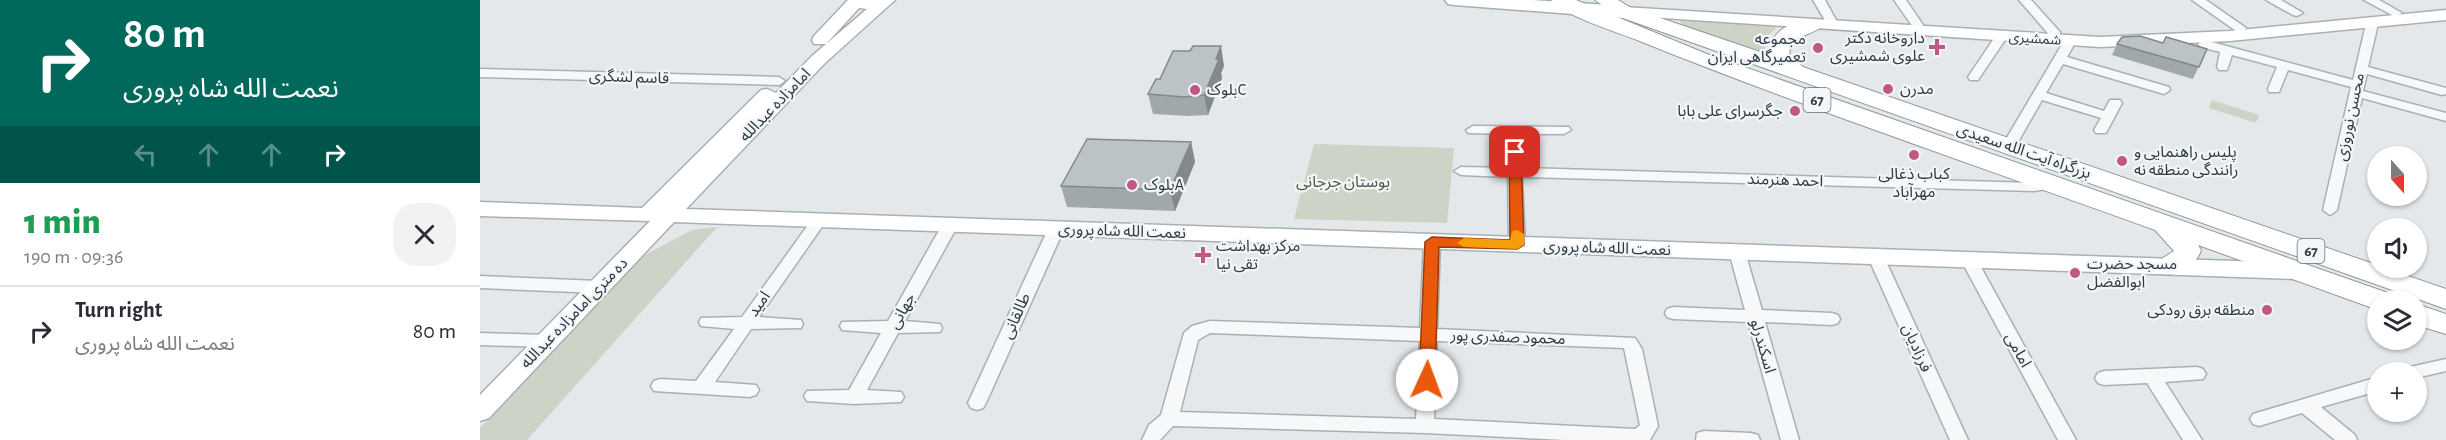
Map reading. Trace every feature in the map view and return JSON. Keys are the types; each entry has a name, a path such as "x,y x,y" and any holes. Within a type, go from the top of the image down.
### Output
{"highway":[{"name":"بزرگراه آیت الله سعیدی","path":"1561,0 1700,58 2367,296"},
{"name":"بزرگراه آیت الله سعیدی","path":"1605,0 1624,12 2446,299"},
{"path":"1794,70 1779,57 1780,43 1795,29 1821,22"},
{"path":"2162,223 2188,250 2186,256 2167,267"},
{"path":"2427,318 2446,324"}],"main road":[{"name":"امامزاده عبدالله","path":"657,215 779,81 841,7 862,0 881,4"},
{"path":"1454,0 1576,5 1624,12"},
{"name":"شمشیری","path":"1652,0 1711,12 1821,22"},
{"name":"امامزاده عبدالله","path":"657,215 730,153 818,60 881,4"},
{"name":"شمشیری","path":"2402,17 2446,8"},
{"name":"شمشیری","path":"1624,12 2064,38 2154,40 2446,15"},
{"path":"730,153 709,187 704,201 707,206 741,218"},
{"name":"نعمت الله شاه پروری","path":"480,209 2295,271"},
{"name":"ده متری امامزاده عبدالله","path":"482,407 642,242 657,215"},
{"path":"642,242 673,228 714,217"}],"street":[{"path":"1819,0 1821,22"},
{"path":"1900,0 1919,28"},
{"path":"2009,146 2060,59 2064,38 2025,0"},
{"path":"2198,0 2244,31"},
{"path":"2272,0 2297,13"},
{"path":"2370,0 2402,17"},
{"name":"محسن نوروزی","path":"2330,210 2361,69 2366,21"},
{"path":"1974,77 2001,34"},
{"path":"2204,44 2284,66 2446,117"},
{"path":"2223,67 2227,50"},
{"path":"2060,59 2164,90"},
{"path":"2274,89 2284,66"},
{"path":"2361,69 2442,91"},
{"name":"قاسم لشگری","path":"480,73 779,81"},
{"path":"2040,96 2108,116"},
{"path":"2101,130 2115,103"},
{"path":"1473,130 1564,130"},
{"path":"1514,130 1517,245"},
{"name":"احمد هنرمند","path":"1461,171 2034,187 2054,184"},
{"name":"امید","path":"701,388 818,220"},
{"name":"جهانی","path":"854,397 950,225"},
{"name":"طالقانی","path":"977,403 1056,229"},
{"path":"1151,440 1156,430 1169,419 1425,426 1432,242"},
{"name":"اسکندرلو","path":"1737,252 1790,440"},
{"name":"فرزادیان","path":"1876,257 1959,440"},
{"name":"امامی","path":"1969,260 2067,440"},
{"path":"480,282 599,287"},
{"path":"1673,313 1832,319"},
{"path":"707,322 795,324"},
{"path":"848,326 934,328"},
{"name":"محمود صفدری پور","path":"1169,419 1190,337 1198,330 1210,327 1629,342 1634,349 1649,426 1643,435 1635,436 1425,426"},
{"path":"480,339 548,341"},
{"path":"2427,369 2446,365"},
{"path":"2104,378 2197,374"},
{"path":"2152,376 2193,440"},
{"path":"660,386 750,390"},
{"path":"2259,418 2367,387"},
{"path":"813,396 895,397"},
{"path":"2306,405 2348,440"},
{"path":"1704,438 1751,440"}],"green space":[{"path":"1680,20 1778,26 1764,40 1766,55 1681,24"},
{"path":"2212,100 2259,115 2256,123 2209,108"},
{"name":"بوستان جرجانی","path":"1314,144 1454,148 1447,223 1294,219"},
{"path":"717,227 527,440 480,440 480,428 641,257 692,230"}],"building":[{"path":"2140,36 2163,43 2166,37 2207,49 2199,67 2117,44 2122,37"},
{"path":"1193,46 1221,46 1216,59 1219,59 1204,95 1184,97 1148,94 1156,79 1160,79 1173,51 1190,51"},
{"path":"1087,139 1191,142 1170,190 1061,186"}],"slow traffic":[{"path":"1464,243 1517,245 1517,234"}],"place":[{"name":"داروخانه دکتر علوی شمشیری","path":"1937,47"},
{"name":"مجموعه تعمیرگاهی ایران","path":"1818,48"},
{"name":"مدرن","path":"1888,89"},
{"name":"بلوکC","path":"1195,90"},
{"name":"جگرسرای علی بابا","path":"1795,111"},
{"name":"کباب ذغالی مهرآباد","path":"1914,155"},
{"name":"پلیس راهنمایی و رانندگی منطقه نه","path":"2122,161"},
{"name":"بلوکA","path":"1132,185"},
{"name":"مرکز بهداشت تقی نیا","path":"1203,255"},
{"name":"مسجد حضرت ابوالفضل","path":"2075,273"},
{"name":"منطقه برق رودکی","path":"2267,310"}],"route":[{"path":"1427,380 1432,242 1517,245 1515,152"}]}
